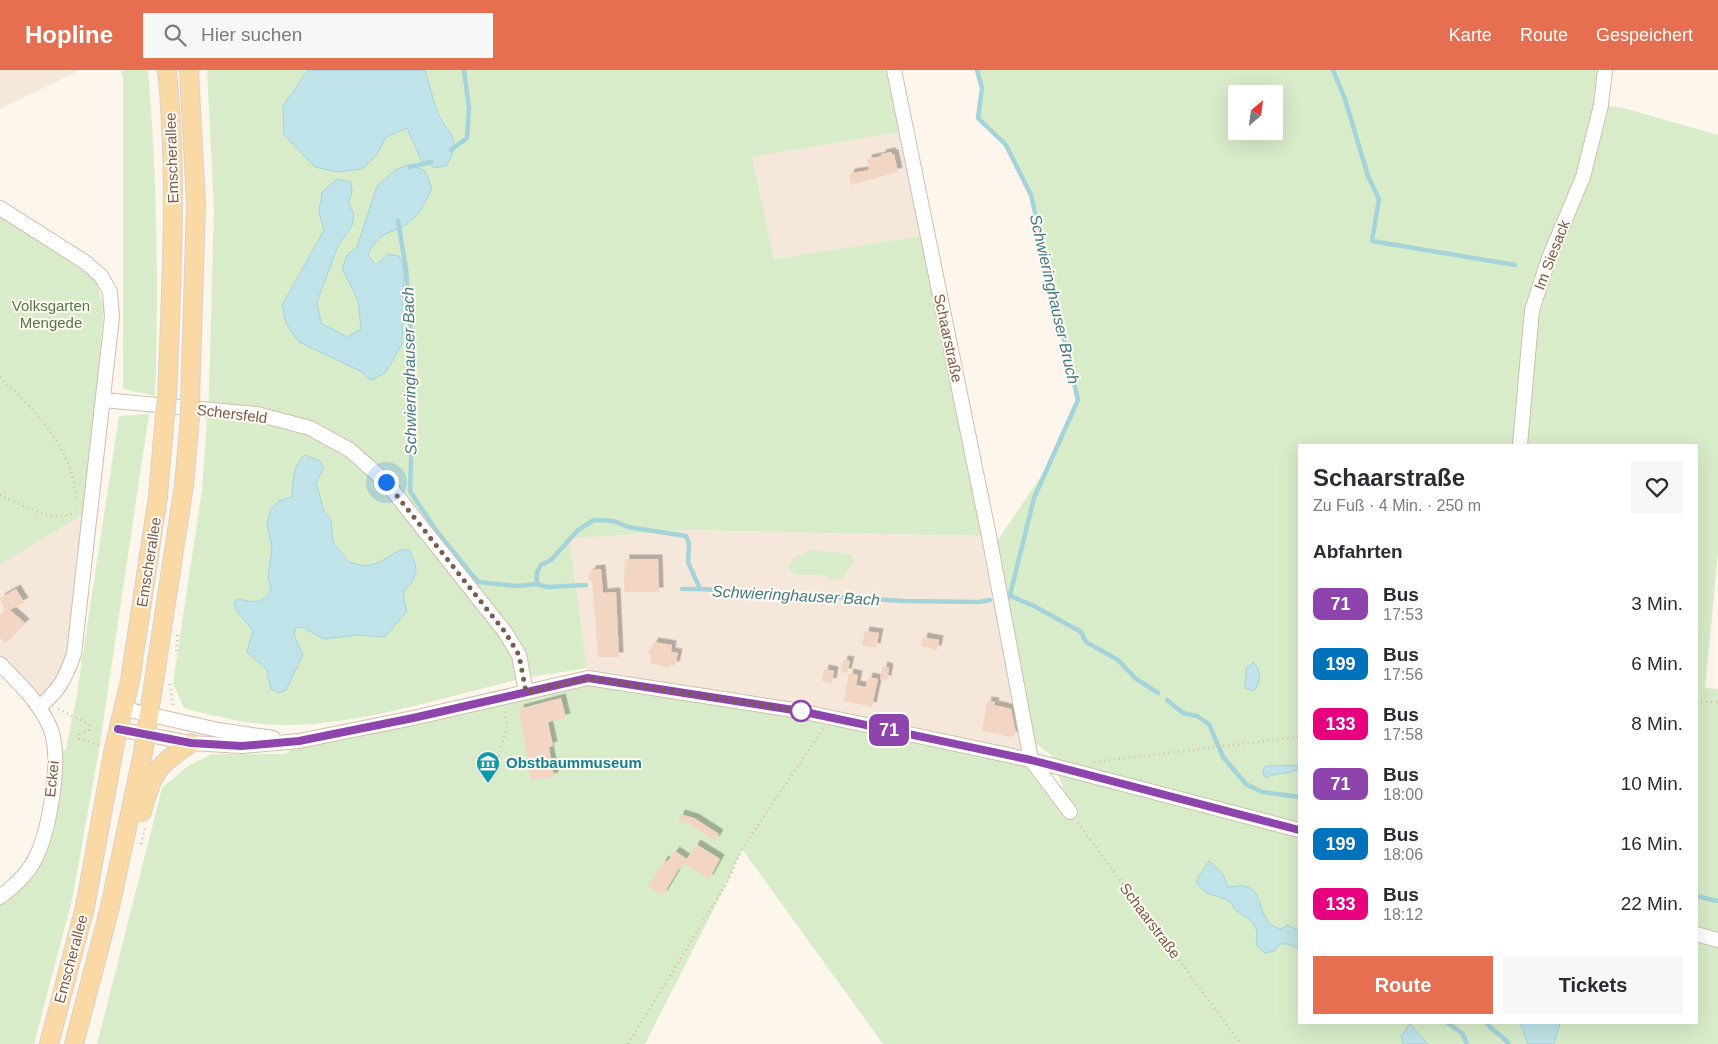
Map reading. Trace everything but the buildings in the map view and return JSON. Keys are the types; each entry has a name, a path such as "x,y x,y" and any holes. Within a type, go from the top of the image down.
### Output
{"main road":[{"name":"Emscherallee","path":"49,1044 85,907 118,729 125,708 154,531 166,407 174,226 167,70"},
{"name":"Emscherallee","path":"74,1044 110,907 147,735 184,485 190,409 196,204 189,70"},
{"path":"87,996 101,983 153,776 168,758 191,743"}],"street":[{"name":"Schaarstraße","path":"894,70 989,536 1031,760 1070,812"},
{"name":"Im Siesack","path":"1520,444 1532,310 1549,258 1582,177 1601,105 1605,70"},
{"path":"0,208 85,262 100,276 110,292 112,316 74,654 67,674 56,694 39,707"},
{"name":"Schersfeld","path":"103,400 257,414 310,428 350,450 386,482 505,632 519,655 526,692"},
{"name":"Eckei","path":"0,664 39,707 51,730 55,757 40,849 27,871 0,897"},
{"path":"118,729 191,743 242,746 299,741 413,718 588,678 831,718 1031,760 1298,830"},
{"path":"125,708 218,730 299,741"},
{"path":"1698,935 1718,940"}],"path":[{"path":"0,377 34,410 54,433 66,456 75,484 77,502"},
{"path":"0,495 32,509 57,517 78,511"},
{"path":"496,766 506,726 503,697"},
{"path":"1698,702 1718,702"},
{"path":"39,707 57,708 89,724 89,730 80,734 79,739 101,746"},
{"path":"628,1044 728,881 742,849 831,718"},
{"path":"1078,772 1097,760 1229,747 1298,737"},
{"name":"Schaarstraße","path":"1070,812 1241,1044"}],"shaded area":[{"path":"0,70 80,70 0,109"},
{"path":"906,131 927,235 773,259 752,157"},
{"path":"85,513 74,654 39,707 0,666 0,565"},
{"path":"687,530 989,536 1031,760 588,678 568,539"}],"green space":[{"path":"121,70 148,70 156,233 155,396 123,389 123,80"},
{"path":"207,70 308,70 303,78 376,156 386,137 407,128 421,160 452,134 437,110 425,70 894,70 906,131 752,157 774,259 927,235 989,536 687,530 569,539 587,668 535,676 384,713 322,723 262,724 223,718 184,708 173,683 202,490 209,392 214,209","holes":["377,186 388,232 374,241 368,255 376,265 388,254 392,359 386,372 367,378 282,305 324,230 319,212 352,191 349,203 354,216 352,226 338,246 317,302 321,323 347,337 362,329 358,300 342,269 347,256 357,247","305,455 320,461 321,475 316,483 324,511 331,520 333,542 349,562 364,566 378,563 392,554 411,550 417,570 413,580 405,587 403,598 385,637 358,635 324,639 302,627 296,628 294,635 303,655 286,690 271,689 267,670 247,652 254,631 238,599 249,601 261,600 271,590 268,577 272,547 267,526 279,501 292,498 293,475"]},
{"path":"977,70 1605,70 1601,105 1623,108 1718,135 1718,552 1705,688 1718,689 1718,1044 883,1044 742,849 728,881 645,1044 97,1044 162,788 188,766 212,754 286,754 299,741 588,678 1031,760 1074,818 1051,755 1026,736 991,550 1052,460 1078,400 1031,195 1006,145 978,118 982,88"},
{"name":"Volksgarten Mengede","path":"0,216 95,277 104,309 85,513 0,565"},
{"path":"149,414 99,750 72,900 34,1044 0,1044 0,897 34,861 55,757 66,749 76,700 119,416"},
{"path":"811,550 851,554 854,560 847,573 840,579 832,580 821,574 795,575 789,568 793,558"}],"water":[{"path":"308,70 425,70 436,108 454,141 452,155 447,165 435,168 421,160 407,128 386,137 376,156 362,169 337,172 315,167 284,135 283,106"},
{"path":"410,164 425,171 432,188 422,208 413,219 400,228 383,235 368,255 376,265 388,254 399,256 404,267 402,344 386,372 373,380 367,378 362,372 299,342 286,324 282,305 324,230 319,212 322,192 337,179 351,182 352,191 349,203 354,215 352,226 338,246 317,302 321,323 347,337 361,329 358,300 342,269 347,255 357,247 377,186 395,170"},
{"path":"305,455 320,461 324,468 316,483 324,511 331,520 333,542 349,562 364,566 378,563 400,550 410,550 416,572 412,583 404,592 404,602 407,611 385,637 358,635 324,639 302,627 296,628 294,635 303,655 286,690 279,693 271,689 267,670 247,652 253,631 235,609 234,602 238,599 261,600 271,590 268,577 272,547 267,526 270,510 279,501 292,497 295,469"},
{"path":"1253,662 1260,676 1254,691 1245,688 1246,669"},
{"path":"1298,765 1298,769 1267,778 1264,776 1263,770 1266,766"},
{"path":"1209,861 1222,873 1228,887 1242,886 1251,889 1256,894 1267,921 1273,926 1281,929 1287,925 1298,930 1298,949 1288,944 1279,944 1275,951 1265,953 1256,945 1257,932 1254,924 1236,910 1230,902 1204,891 1196,881"},
{"path":"1410,1024 1428,1044 1403,1044 1401,1036"},
{"path":"1520,1024 1560,1024 1554,1044 1528,1044"}],"waterway":[{"name":"Schwieringhauser Bach","path":"451,150 467,138 469,108 464,70"},
{"name":"Schwieringhauser Bruch","path":"977,70 982,88 978,118 1006,145 1031,195 1078,400 1034,498 1010,595"},
{"name":"Schwieringhauser Bruch","path":"1333,70 1345,99 1368,176 1379,199 1372,241 1515,265"},
{"name":"Schwieringhauser Bach","path":"410,167 431,162"},
{"name":"Schwieringhauser Bach","path":"398,221 406,269 411,338 413,401 410,491 438,533 478,582 517,586 537,584 537,572 541,565 551,560 578,530 594,520 614,521 628,527 686,536 689,544 688,562 700,589 905,601 979,602 990,600"},
{"path":"537,584 547,587 586,585"},
{"path":"682,589 700,589"},
{"name":"Schwieringhauser Bach","path":"1008,595 1034,606 1081,632 1086,642 1118,660 1135,678 1158,693"},
{"name":"Schwieringhauser Bach","path":"1167,700 1183,713 1197,716 1209,724 1223,757 1246,784 1262,792 1298,797"},
{"name":"Schwieringhauser Bach","path":"1698,896 1718,901"},
{"path":"1449,1024 1462,1033 1467,1044"},
{"path":"1488,1024 1509,1044"}],"bus line":[{"name":"71","path":"118,729 167,740 191,743 242,746 299,741 413,718 588,678 800,711 1031,760 1298,830"}],"place":[{"name":"Obstbaummuseum","path":"488,784"}],"route":[{"path":"386,482 505,632 519,655 526,692 588,678 801,711"}]}
